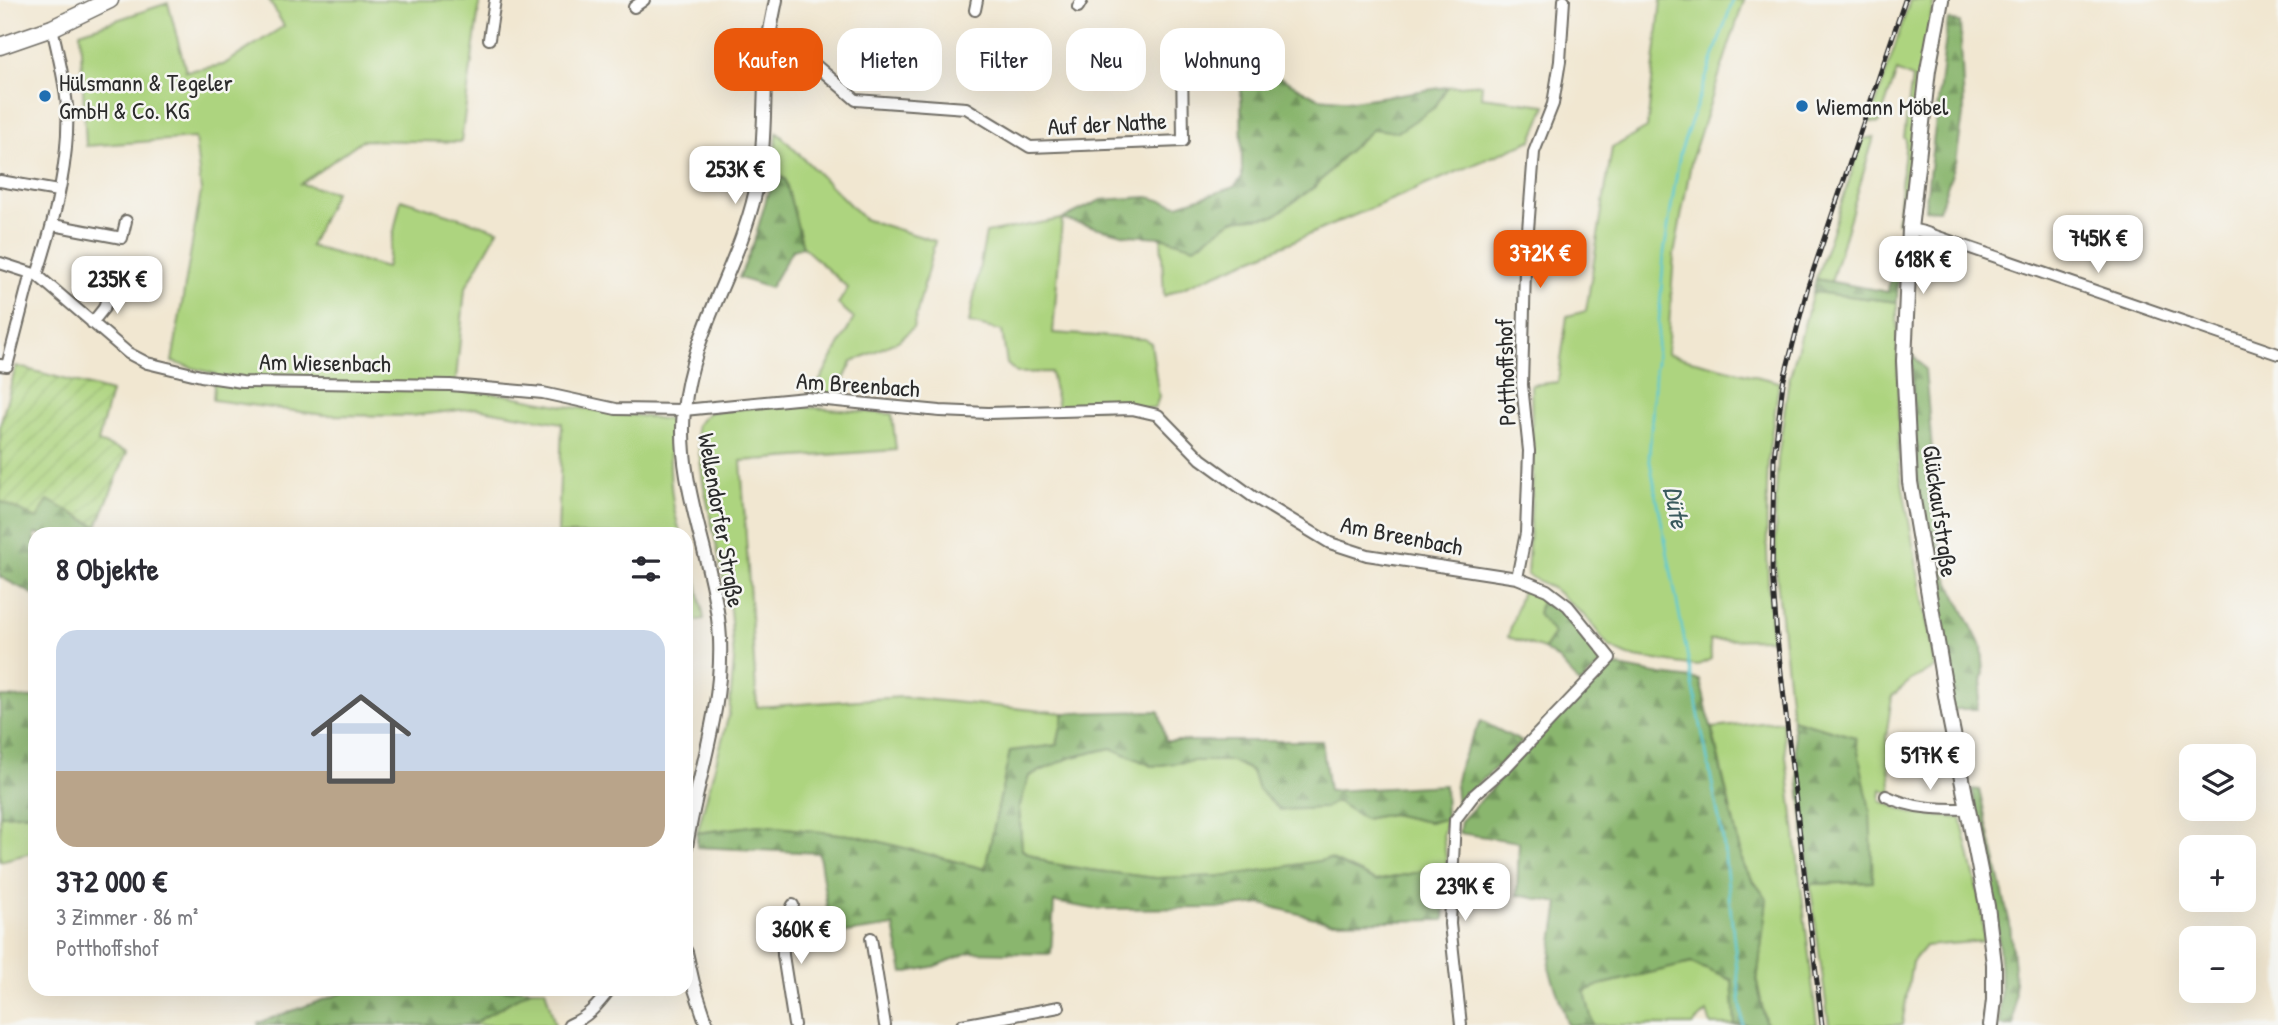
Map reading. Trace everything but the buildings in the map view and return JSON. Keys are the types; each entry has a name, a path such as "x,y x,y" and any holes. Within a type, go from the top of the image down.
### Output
{"main road":[{"path":"0,46 52,28 110,0"},
{"name":"Glückaufstraße","path":"1941,0 1928,70 1910,229 1904,361 1910,482 1949,713 1987,906 1994,964 1991,1025"}],"street":[{"path":"489,39 495,0"},
{"path":"634,7 644,0"},
{"name":"Wellendorfer Straße","path":"771,28 776,0"},
{"name":"Potthoffshof","path":"1517,578 1526,533 1529,451 1522,384 1525,269 1534,152 1553,104 1560,61 1564,0"},
{"path":"0,365 7,366 34,274 53,225 66,143 67,106 52,28"},
{"name":"Auf der Nathe","path":"823,71 856,100 966,108 1030,148 1183,141 1182,91"},
{"name":"Wellendorfer Straße","path":"693,815 715,714 720,650 712,583 692,503 685,457 684,410 696,357 744,234 755,195 763,141 765,91"},
{"path":"0,181 58,191"},
{"path":"53,225 122,238 126,221"},
{"path":"1910,229 2278,354"},
{"name":"Am Wiesenbach","path":"0,263 34,274 128,353 147,363 201,376 242,383 450,385 543,393 616,409 684,410"},
{"path":"92,323 104,307 109,291"},
{"name":"Am Breenbach","path":"684,410 806,398 940,411 988,413 1132,410 1158,415 1201,459 1252,496 1330,543 1367,555 1517,578 1547,590 1568,606 1610,658 1506,767 1474,795 1455,820 1450,924 1461,1025"},
{"path":"1886,796 1900,803 1931,808 1968,809"},
{"path":"793,905 782,927 783,955 794,1025"},
{"path":"871,938 885,1025"},
{"path":"693,983 707,1025"},
{"path":"569,1025 584,1018 605,996"},
{"path":"962,1025 1006,1021 1059,1007"}],"green space":[{"path":"269,0 480,0 461,142 362,140 301,184 335,192 310,246 386,268 401,199 498,230 465,289 455,390 501,394 564,406 671,420 672,492 679,527 558,527 562,423 476,408 411,416 324,415 213,400 215,374 172,362 201,191 195,138 86,146 80,32 168,3 186,71 223,65 284,26"},
{"path":"1661,0 1744,0 1692,158 1674,255 1667,354 1779,382 1767,484 1767,551 1772,639 1710,640 1711,659 1697,666 1628,656 1609,647 1587,618 1554,589 1527,575 1533,475 1531,385 1558,382 1567,316 1586,311 1612,148 1647,128"},
{"path":"1910,0 1934,0 1921,69 1902,221 1897,222 1912,78 1897,71 1879,123 1870,122"},
{"path":"1948,20 1960,22 1964,109 1956,162 1939,210 1925,209"},
{"path":"1285,80 1318,98 1353,101 1447,87 1435,107 1398,132 1373,129 1344,155 1316,186 1274,216 1233,220 1195,247 1161,237 1127,235 1062,219 1101,200 1148,197 1178,205 1234,187 1242,178 1241,91 1285,91"},
{"path":"1482,84 1481,97 1546,105 1532,140 1164,296 1161,237 1195,247 1233,220 1275,216 1373,129 1435,107 1447,87"},
{"path":"777,132 864,219 935,241 913,328 898,341 852,362 835,398 813,393 854,318 838,304 848,288 803,247 785,179 773,171"},
{"path":"1874,137 1831,282 1816,279 1863,139"},
{"path":"772,179 785,179 803,247 792,250 770,288 739,278 754,242"},
{"path":"1062,219 1053,333 1144,339 1151,343 1159,397 1155,408 1058,408 1051,372 1017,373 1007,364 1002,331 969,323 986,233"},
{"path":"1896,234 1900,238 1897,302 1813,292 1816,279 1888,292"},
{"path":"1813,292 1897,302 1899,465 1935,668 1911,680 1892,696 1886,737 1892,794 1881,789 1880,801 1914,814 1961,818 1981,906 1984,941 1925,946 1912,962 1902,1025 1829,1025 1810,884 1873,882 1855,737 1792,719 1776,570 1778,458 1788,384"},
{"path":"1911,353 1925,369 1942,567 1982,648 1984,672 1977,709 1958,709 1949,713 1918,495"},
{"path":"16,366 111,392 98,442 127,452 97,526 48,500 37,519 0,501 0,426"},
{"path":"778,405 892,414 896,450 741,461 757,707 902,697 1064,713 1057,745 1010,752 985,869 858,836 759,825 697,833 729,714 734,661 730,610 703,482 696,425 709,412"},
{"path":"47,499 98,527 28,527 28,591 0,577 0,501 37,518"},
{"path":"693,568 696,577 704,619 693,621"},
{"path":"1523,587 1542,597 1538,614 1554,634 1544,649 1508,637"},
{"path":"1542,597 1568,614 1596,652 1606,659 1580,684 1559,660 1544,649 1554,634 1538,614"},
{"path":"1614,666 1700,680 1744,868 1767,899 1757,982 1766,1025 1735,1025 1732,980 1691,963 1585,991 1593,1025 1568,1025 1549,968 1559,903 1517,895 1519,842 1459,833 1461,821 1535,741 1593,683"},
{"path":"0,697 28,698 28,813 0,815"},
{"path":"1159,711 1166,741 1322,741 1329,791 1445,785 1446,819 1428,822 1391,814 1364,819 1336,801 1325,808 1280,810 1258,789 1252,771 1232,761 1192,761 1152,766 1111,748 1069,758 1029,776 1019,808 1022,850 1048,863 1156,878 1228,876 1330,859 1376,881 1447,866 1444,920 1330,922 1261,904 1222,908 1094,909 1054,902 1051,954 971,952 936,966 903,973 894,926 831,935 819,853 697,847 697,833 759,825 858,836 985,869 1010,751 1057,745 1064,713"},
{"path":"1792,719 1855,737 1870,810 1873,882 1810,884"},
{"path":"1481,721 1522,742 1471,791 1459,808 1456,797 1457,774"},
{"path":"1782,721 1817,1025 1766,1025 1757,982 1767,899 1744,868 1712,728"},
{"path":"1111,748 1152,766 1192,761 1232,761 1252,771 1258,789 1336,801 1364,819 1391,814 1428,822 1446,819 1443,834 1447,866 1376,881 1330,859 1228,876 1156,878 1048,863 1022,850 1019,808 1029,776 1069,758"},
{"path":"1972,789 1979,790 2010,924 2015,981 2014,1025 1999,1025 2001,995 1998,935 1990,877"},
{"path":"28,813 28,854 0,861 0,815"},
{"path":"1691,963 1732,980 1735,1025 1711,1025 1707,1012 1693,1025 1593,1025 1584,991"},
{"path":"334,996 520,996 471,1025 258,1023"},
{"path":"520,996 547,996 555,1025 471,1025"}],"waterway":[{"name":"Düte","path":"1733,0 1680,153 1664,252 1649,457 1723,840 1743,1025"}],"railway":[{"path":"1822,1025 1777,638 1772,570 1774,458 1783,383 1808,286 1905,0"}],"place":[{"name":"Hülsmann & Tegeler GmbH & Co. KG","path":"45,96"},
{"name":"Wiemann Möbel","path":"1802,106"}]}
